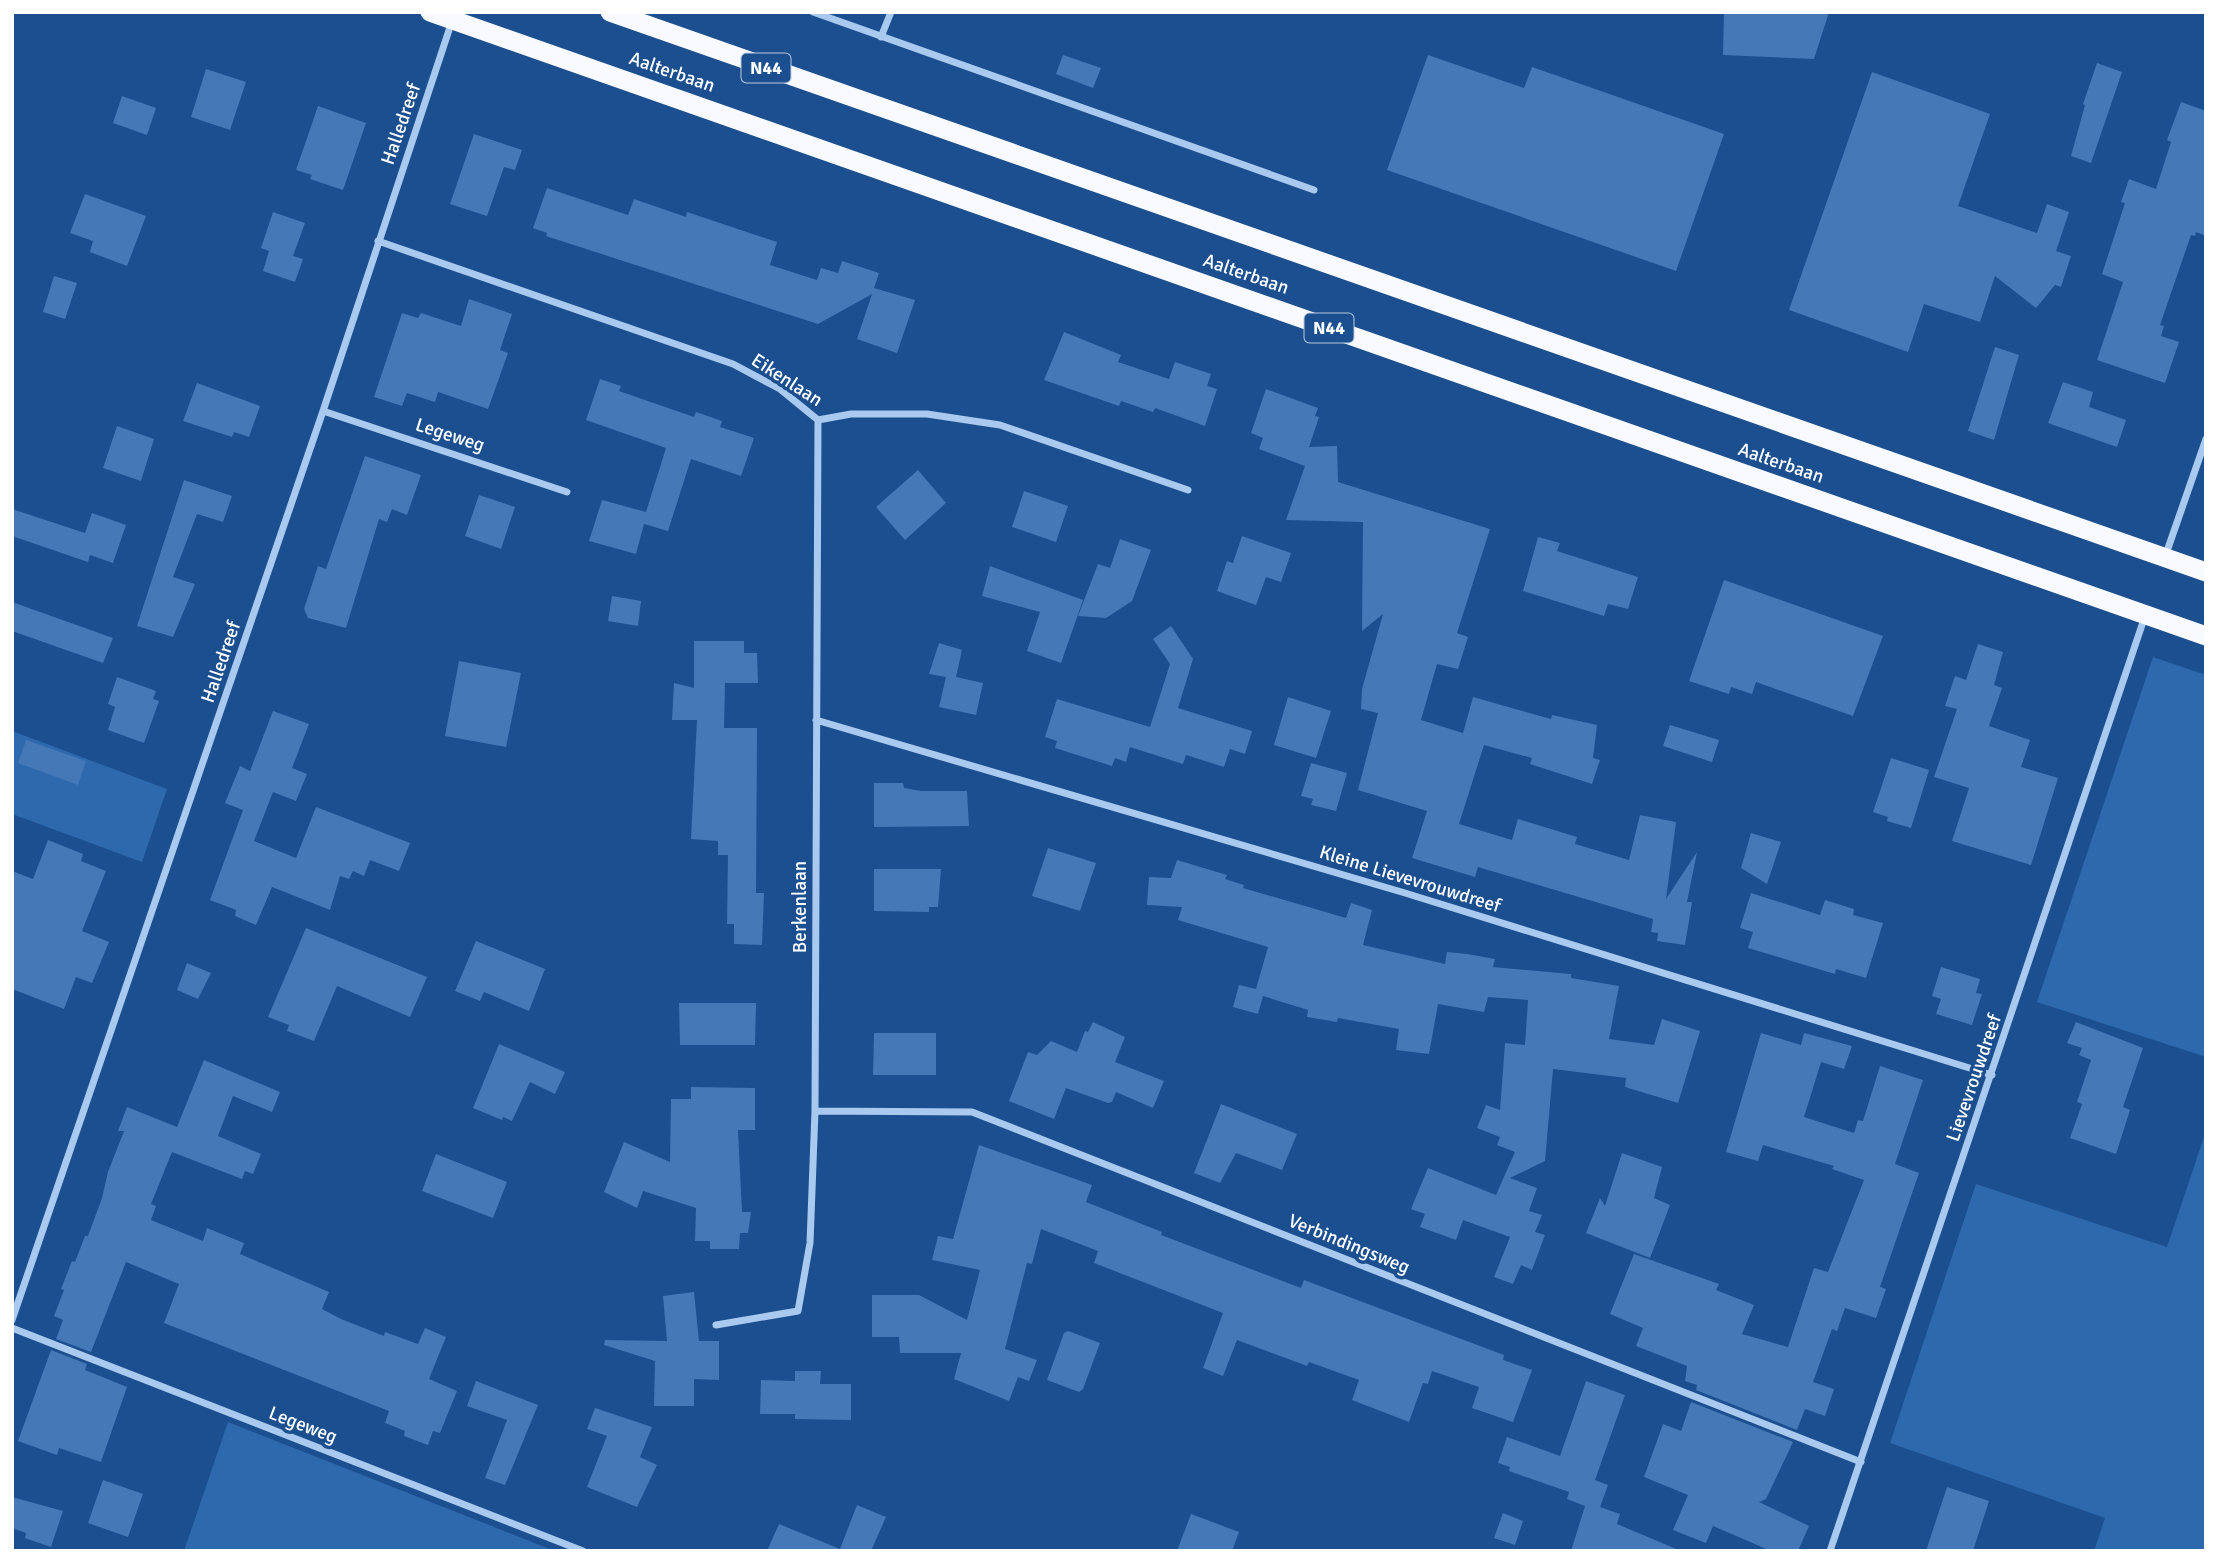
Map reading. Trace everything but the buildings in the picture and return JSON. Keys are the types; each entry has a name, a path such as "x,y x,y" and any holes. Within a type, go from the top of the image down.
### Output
{"highway":[{"name":"Aalterbaan","path":"430,12 454,16 2206,636"},
{"name":"Aalterbaan","path":"610,12 2206,572"}],"street":[{"path":"813,12 1314,190"},
{"path":"881,37 891,12"},
{"name":"Halledreef","path":"12,1320 323,411 454,16"},
{"name":"Eikenlaan","path":"378,241 733,364 780,388 818,420 851,414 927,414 1000,425 1188,490"},
{"name":"Legeweg","path":"323,411 567,492"},
{"name":"Berkenlaan","path":"716,1325 797,1311 810,1242 815,1111 818,420"},
{"path":"2164,558 2206,439"},
{"name":"Lievevrouwdreef","path":"1830,1551 2146,615"},
{"name":"Kleine Lievevrouwdreef","path":"816,720 1405,893 1992,1075"},
{"name":"Verbindingsweg","path":"815,1111 972,1112 1861,1462"},
{"name":"Legeweg","path":"12,1328 583,1551"}],"shaded area":[{"path":"2153,657 2206,675 2206,1057 2037,1002"},
{"path":"12,731 167,789 142,862 12,814"},
{"path":"2206,1131 2206,1551 2094,1551 2105,1518 1890,1443 1976,1184 2167,1247"},
{"path":"228,1422 555,1551 184,1551"}]}
